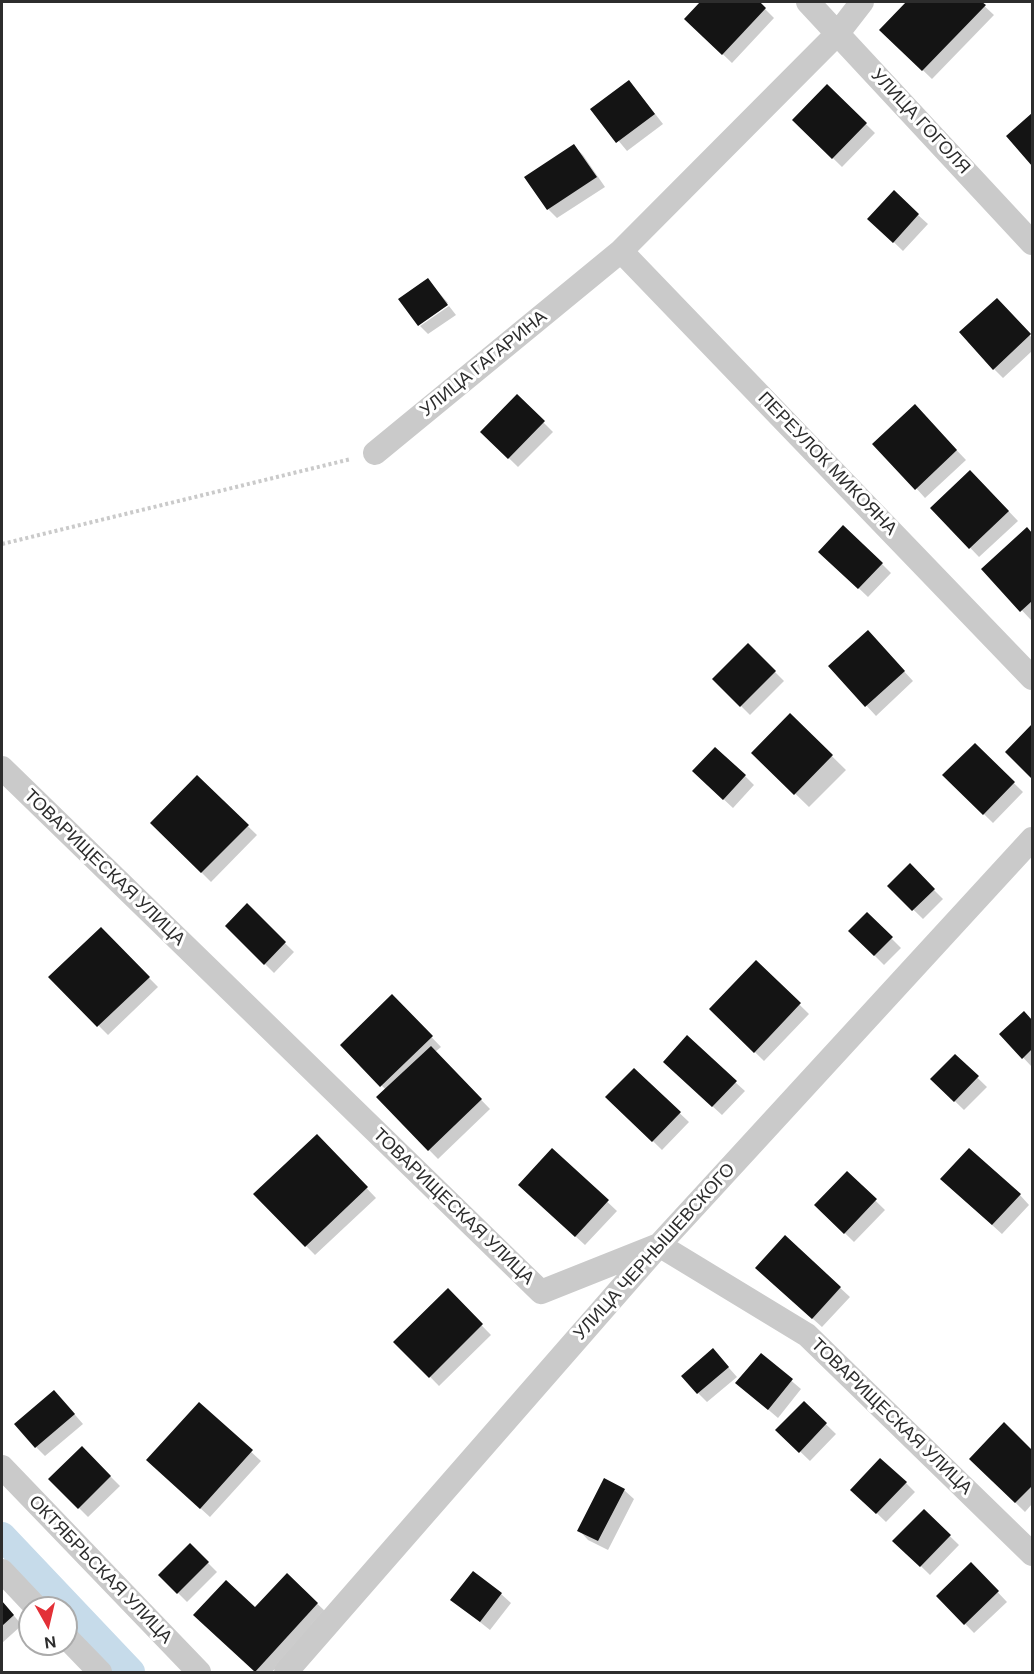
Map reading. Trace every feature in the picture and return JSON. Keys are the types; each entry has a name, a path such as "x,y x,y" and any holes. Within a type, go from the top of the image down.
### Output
{"street":[{"name":"УЛИЦА ГОГОЛЯ","path":"808,2 1032,243"},
{"name":"УЛИЦА ГАГАРИНА","path":"375,453 621,251 838,33 862,2"},
{"name":"ПЕРЕУЛОК МИКОЯНА","path":"621,251 1032,678"},
{"name":"ТОВАРИЩЕСКАЯ УЛИЦА","path":"2,768 541,1292 659,1245 807,1335 1032,1554"},
{"name":"УЛИЦА ЧЕРНЫШЕВСКОГО","path":"286,1672 659,1245 1032,839"},
{"name":"ОКТЯБРЬСКАЯ УЛИЦА","path":"2,1467 199,1672"},
{"path":"2,1571 26,1596"},
{"path":"78,1649 100,1672"}],"path":[{"path":"2,544 375,453"}],"building":[{"path":"700,2 760,2 766,8 722,55 684,19"},
{"path":"906,2 982,2 986,5 922,71 879,30"},
{"path":"629,80 655,114 616,143 590,109"},
{"path":"827,84 867,123 832,159 792,120"},
{"path":"1032,113 1032,166 1006,136"},
{"path":"574,144 597,177 547,210 524,177"},
{"path":"894,190 919,214 893,243 867,219"},
{"path":"428,278 448,305 418,326 398,299"},
{"path":"997,298 1031,334 993,370 959,332"},
{"path":"517,394 545,421 508,459 480,432"},
{"path":"915,404 957,450 915,490 872,444"},
{"path":"970,470 1009,511 969,549 930,508"},
{"path":"843,525 883,563 858,589 818,552"},
{"path":"1027,527 1032,533 1032,601 1020,612 981,569"},
{"path":"868,630 905,671 865,707 828,666"},
{"path":"748,643 776,671 740,707 712,679"},
{"path":"790,713 833,755 794,795 751,753"},
{"path":"1032,724 1032,779 1005,752"},
{"path":"975,743 1015,782 983,815 942,775"},
{"path":"715,747 746,775 723,800 692,771"},
{"path":"197,775 249,825 201,873 150,823"},
{"path":"910,863 935,889 912,911 887,886"},
{"path":"247,903 286,942 264,965 225,926"},
{"path":"867,912 893,937 874,956 848,931"},
{"path":"101,927 150,977 97,1027 48,977"},
{"path":"756,960 801,1003 754,1053 709,1009"},
{"path":"392,994 433,1036 380,1087 340,1045"},
{"path":"1024,1011 1032,1020 1032,1049 1022,1059 999,1034"},
{"path":"687,1035 737,1081 712,1107 663,1062"},
{"path":"431,1046 482,1099 428,1151 376,1097"},
{"path":"955,1054 979,1076 954,1102 930,1079"},
{"path":"634,1068 681,1112 652,1142 605,1097"},
{"path":"317,1134 368,1187 305,1247 253,1194"},
{"path":"552,1148 609,1200 575,1237 518,1185"},
{"path":"969,1148 1021,1194 992,1225 940,1179"},
{"path":"847,1171 877,1199 844,1234 814,1205"},
{"path":"785,1235 841,1287 812,1319 755,1268"},
{"path":"448,1288 483,1324 429,1378 393,1342"},
{"path":"713,1348 729,1367 697,1394 681,1376"},
{"path":"761,1353 793,1379 768,1410 735,1383"},
{"path":"54,1390 75,1414 35,1448 14,1424"},
{"path":"804,1401 827,1423 799,1453 775,1430"},
{"path":"199,1402 253,1450 200,1509 146,1460"},
{"path":"1004,1422 1032,1450 1032,1486 1015,1503 969,1459"},
{"path":"82,1446 111,1476 78,1509 48,1479"},
{"path":"880,1458 907,1482 876,1514 850,1490"},
{"path":"604,1478 625,1489 598,1541 577,1531"},
{"path":"924,1509 951,1535 920,1567 892,1541"},
{"path":"190,1543 209,1562 177,1594 158,1575"},
{"path":"971,1562 999,1591 964,1625 936,1596"},
{"path":"473,1571 502,1593 480,1622 450,1600"},
{"path":"287,1573 318,1603 255,1672 193,1615 226,1580 255,1607"},
{"path":"2,1601 14,1615 2,1626"}],"waterway":[{"path":"2,1536 131,1672"}]}
